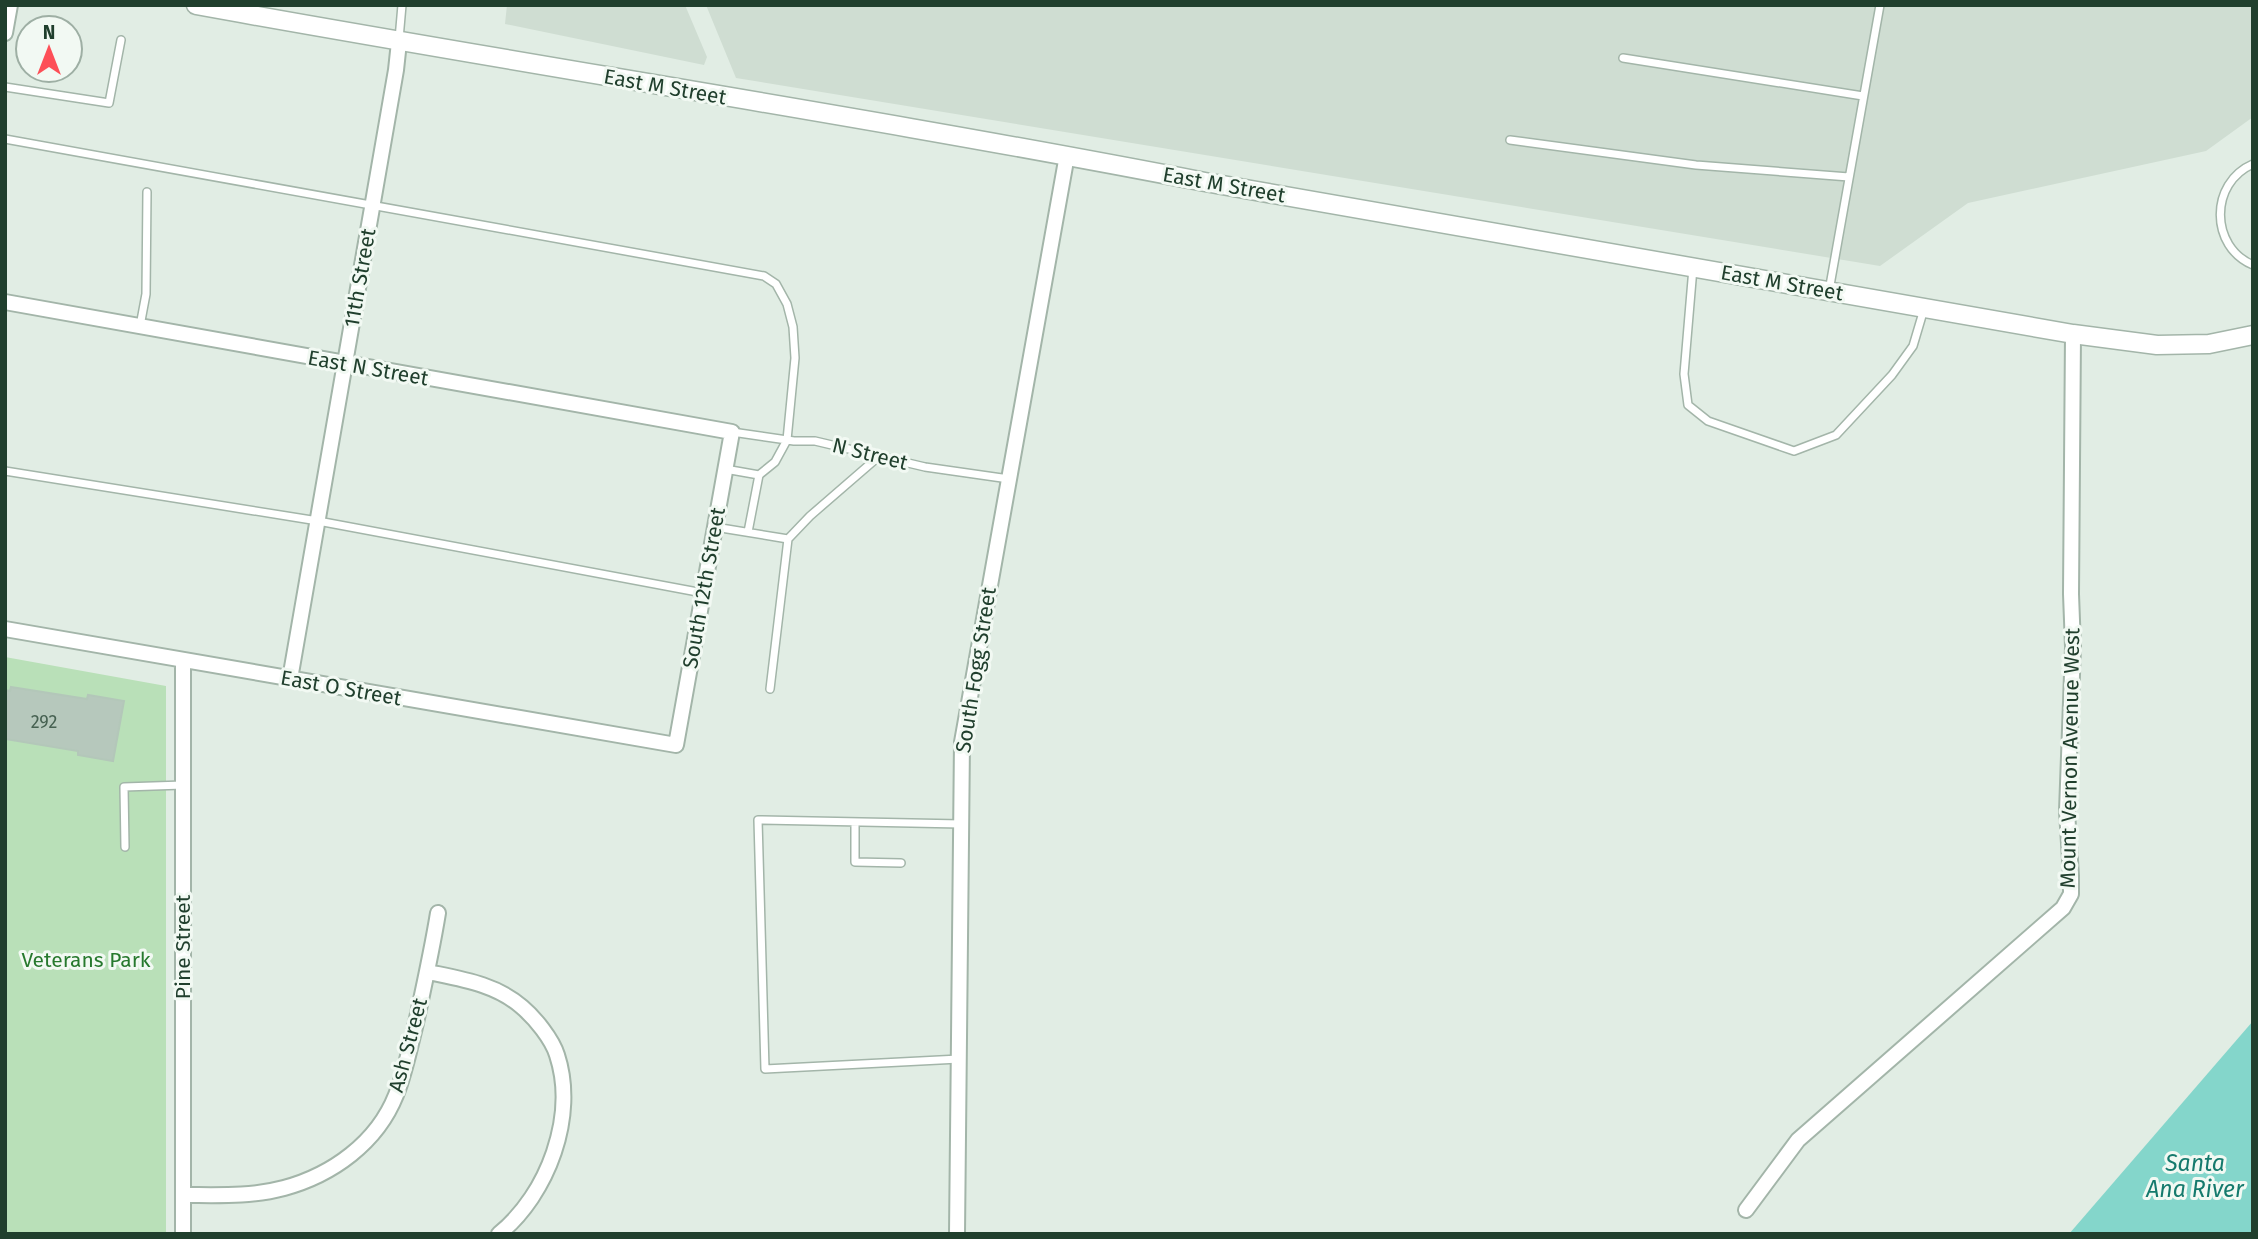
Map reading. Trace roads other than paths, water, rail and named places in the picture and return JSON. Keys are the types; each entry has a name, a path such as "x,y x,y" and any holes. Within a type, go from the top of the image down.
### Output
{"street":[{"path":"5,33 10,5"},
{"name":"East M Street","path":"196,5 1067,155 2073,334 2157,345 2209,344 2253,335"},
{"name":"11th Street","path":"290,679 399,42"},
{"name":"South Fogg Street","path":"957,1234 962,742 1067,155"},
{"name":"East N Street","path":"5,302 732,432"},
{"name":"Mount Vernon Avenue West","path":"1746,1210 1798,1140 2063,908 2071,894 2067,811 2073,648 2073,334"},
{"name":"South 12th Street","path":"676,745 732,432"},
{"name":"East O Street","path":"5,629 676,745"},
{"name":"Pine Street","path":"183,660 183,1234"},
{"name":"Ash Street","path":"183,1195 247,1194 283,1188 321,1175 350,1156 373,1133 396,1097 428,972 438,913"},
{"path":"428,972 489,986 522,1007 556,1052 564,1086 562,1119 551,1160 516,1220 499,1234"}],"lane":[{"path":"399,42 402,5"},
{"path":"1829,291 1880,5"},
{"path":"5,87 109,103 121,40"},
{"path":"1623,58 1863,96"},
{"path":"5,139 764,276 776,284 782,293 793,327 795,358 788,440 775,462 759,475 748,532"},
{"path":"1510,140 1696,165 1849,177"},
{"path":"2253,164 2244,168 2228,183 2220,203 2220,225 2228,246 2243,261 2253,265"},
{"path":"140,327 146,294 146,192"},
{"path":"1693,268 1684,374 1688,405 1707,421 1794,451 1836,435 1892,375 1913,346 1924,308"},
{"name":"N Street","path":"732,432 815,441 925,467 1009,479"},
{"path":"770,689 789,539 810,516 877,457"},
{"path":"725,469 759,475"},
{"path":"5,471 318,521 703,593"},
{"path":"715,527 789,539"},
{"path":"124,848 124,787 184,785"},
{"path":"959,1059 765,1069 758,820 961,824"},
{"path":"855,822 855,862 901,863"}],"water":[{"name":"Santa Ana River","path":"2253,1021 2253,1234 2069,1234"}],"park label":[{"name":"Veterans Park","path":"86,960"}]}
